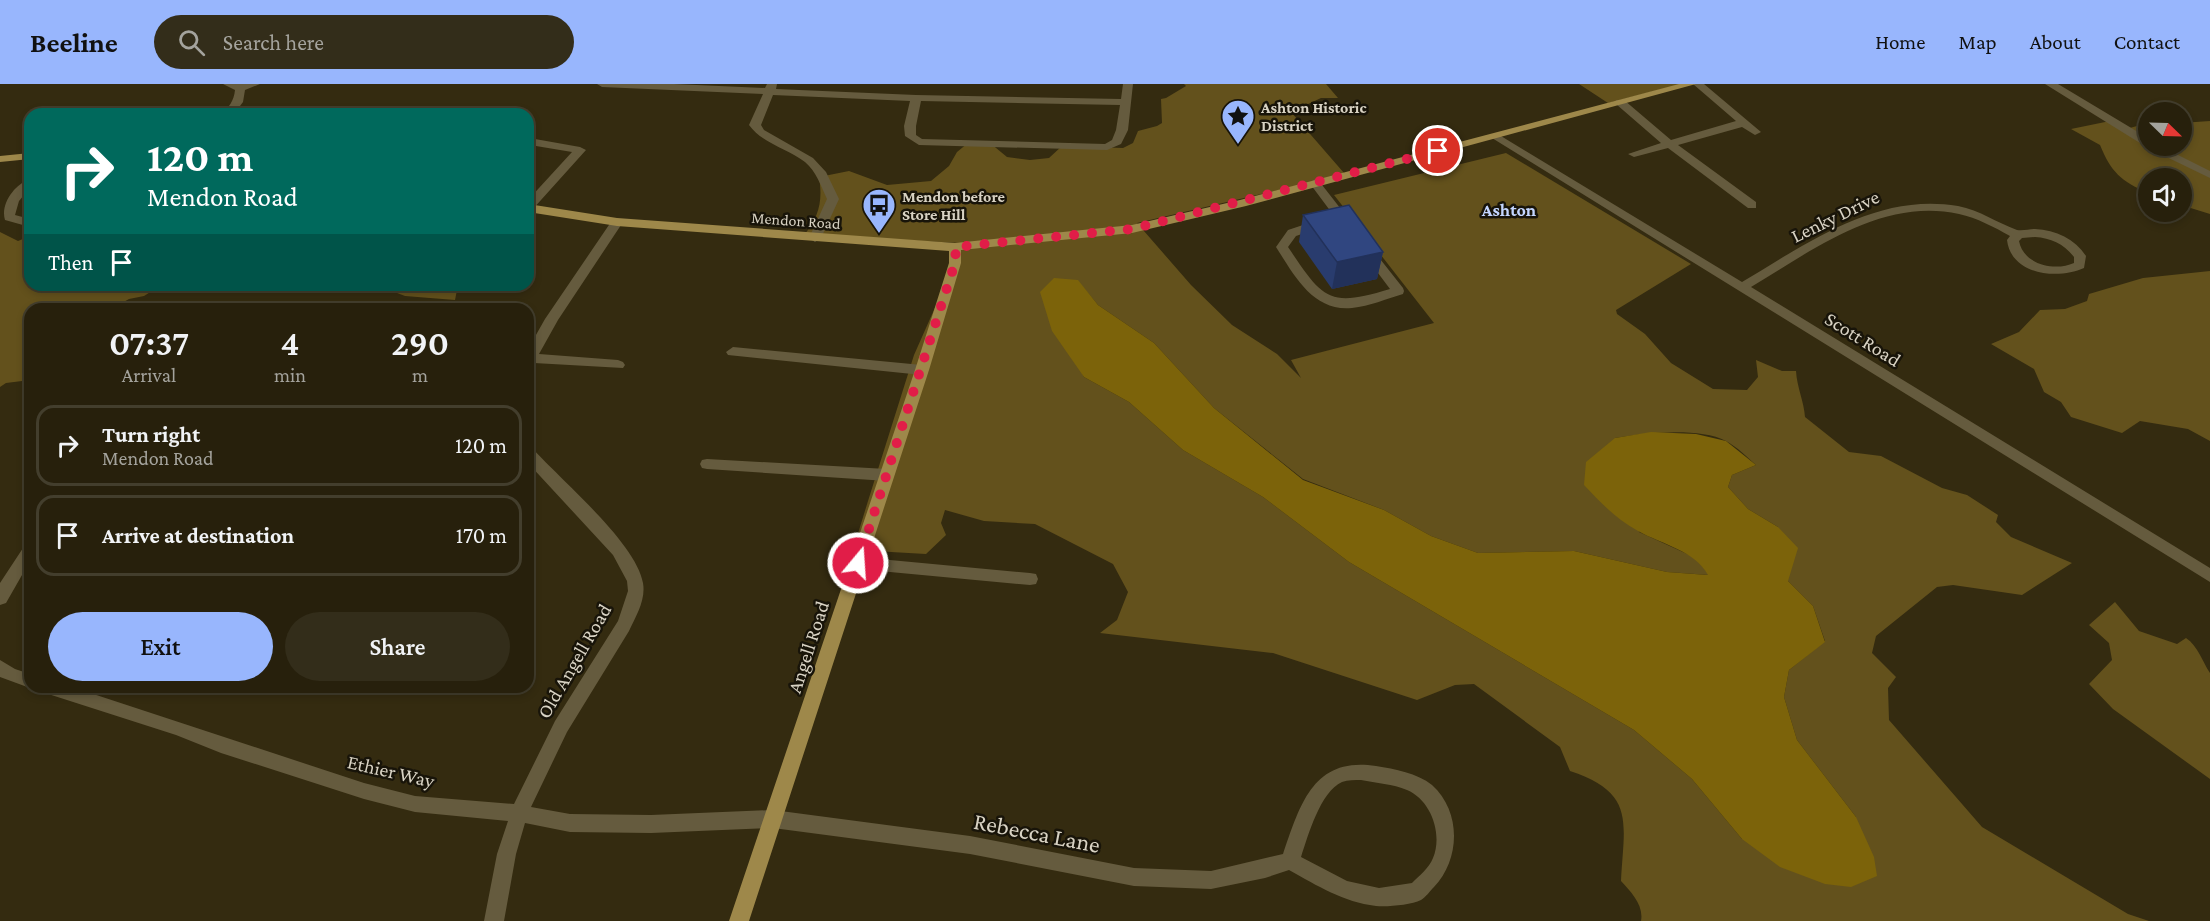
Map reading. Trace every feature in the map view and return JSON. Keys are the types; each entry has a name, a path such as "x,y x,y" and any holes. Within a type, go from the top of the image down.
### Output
{"main road":[{"name":"Mendon Road","path":"534,209 617,222 956,247 1132,229 1691,84"},
{"path":"0,159 24,157"},
{"name":"Angell Road","path":"739,921 922,370 955,263 956,247"}],"street":[{"path":"228,84 240,88 255,84"},
{"path":"602,84 771,88 916,98 1126,102"},
{"path":"916,98 910,126 911,136 919,142 1107,147 1117,142 1122,130 1128,84"},
{"path":"1698,84 1755,132"},
{"path":"2050,84 2138,137"},
{"path":"233,108 238,103 240,88"},
{"path":"771,88 755,125 760,132 809,160 820,172 833,199 815,238"},
{"path":"1620,102 1667,143 1752,205"},
{"path":"1634,154 1742,123"},
{"name":"Scott Road","path":"1496,136 2210,576"},
{"path":"534,142 580,150 534,201"},
{"path":"2172,156 2210,175"},
{"path":"1315,183 1341,216 1398,291 1348,304 1330,301 1313,291 1282,247 1292,233 1341,216"},
{"path":"24,186 11,202 9,217 24,221"},
{"name":"Lenky Drive","path":"1742,287 1818,243 1876,214 1895,208 1921,206 1957,209 1988,220 2018,235 2035,233 2066,242 2080,256 2080,265 2074,270 2062,272 2035,266 2016,252 2013,240 2018,235"},
{"path":"534,350 552,319 617,222"},
{"path":"733,352 922,370"},
{"path":"534,359 618,365"},
{"name":"Old Angell Road","path":"494,921 512,835 534,776 587,683 619,634 633,605 636,588 635,579 617,550 534,460"},
{"path":"707,464 887,475"},
{"path":"0,598 24,558"},
{"path":"858,563 1030,579"},
{"path":"0,667 9,674 24,679"},
{"name":"Ethier Way","path":"67,693 364,791 415,804 519,813 570,822 651,824 773,819"},
{"path":"1361,772 1416,785 1435,801 1447,838 1439,867 1416,892 1379,897 1344,890 1290,861 1314,800 1333,778 1348,773 1361,772"},
{"name":"Rebecca Lane","path":"773,819 970,845 1134,877 1211,879 1265,869 1290,861"}],"shaded area":[{"path":"1184,84 1326,84 1338,98 1321,98 1291,112 1344,173 1137,223 1191,285 1232,325 1277,354 1301,378 1291,360 1434,323 1334,195 1506,153 1691,264 1616,310 1617,314 1645,334 1671,363 1713,389 1747,390 1758,377 1756,360 1782,371 1796,371 1805,417 1849,452 1881,456 1942,488 1967,495 1998,515 1996,522 2011,537 2072,563 2022,595 1953,585 1937,587 1876,636 1872,653 1896,677 1888,688 1889,720 1982,827 2128,914 2149,921 1641,921 1639,904 1621,881 1624,826 1616,800 1606,789 1570,771 1560,747 1474,684 1455,685 1417,700 1273,653 1100,633 1117,620 1128,592 1113,564 1035,524 984,521 945,510 941,523 946,535 926,554 856,550 856,540 914,355 961,249 961,243 804,235 819,208 819,177 849,171 887,185 931,181 949,166 957,152 968,143 990,143 1007,157 1030,160 1049,158 1062,146 1123,148 1133,143 1138,131 1162,123 1161,99 1186,86","holes":["1077,280 1098,305 1154,343 1214,408 1303,479 1384,510 1431,536 1478,553 1574,551 1667,572 1709,575 1696,558 1639,532 1615,438 1641,434 1687,433 1715,437 1730,443 1756,465 1732,475 1728,487 1748,509 1778,527 1788,581 1813,606 1825,641 1789,670 1784,697 1797,740 1856,817 1742,839 1692,779 1634,730 1349,562 1263,497 1183,450 1129,402 1084,377 1042,295"]},
{"path":"1579,84 1682,84 1608,103"},
{"path":"2110,121 2126,129 2138,126 2138,156 2192,156 2192,122 2210,121 2210,214 2192,208 2192,168 2138,168 2138,188 2118,175 2108,162 2100,145 2071,129"},
{"path":"0,232 18,241 24,238 24,291 152,291 122,303 24,303 24,381 6,383 0,387"},
{"path":"2210,271 2210,441 2188,429 2140,421 2122,433 2071,417 2061,402 2044,392 2034,369 1991,344 2019,332 2040,310 2065,309 2087,301 2089,294 2143,278"},
{"path":"1054,278 1078,280 1098,305 1154,343 1214,408 1303,480 1384,510 1431,536 1478,553 1574,551 1667,572 1708,575 1695,560 1686,554 1638,531 1609,510 1584,485 1586,462 1615,438 1651,432 1696,434 1726,441 1756,465 1732,475 1728,487 1748,509 1778,527 1798,548 1788,581 1813,606 1825,642 1789,670 1784,697 1797,740 1856,817 1874,857 1877,876 1851,887 1825,884 1780,867 1742,839 1692,779 1634,730 1349,562 1263,497 1183,450 1129,402 1084,377 1052,331 1040,292"},
{"path":"392,291 457,291 455,300 405,296"},
{"path":"2115,602 2139,631 2177,644 2186,638 2197,649 2210,673 2210,779 2113,709 2089,684 2112,660 2109,643 2089,625"}],"building":[{"path":"1349,205 1383,252 1337,262 1303,215"}],"place":[{"name":"Ashton Historic District","path":"1238,145"},
{"name":"Mendon before Store Hill","path":"879,234"}],"district":[{"name":"Ashton","path":"1509,210"}],"route":[{"path":"858,563 922,370 955,263 956,247 1132,229 1438,151"}]}
